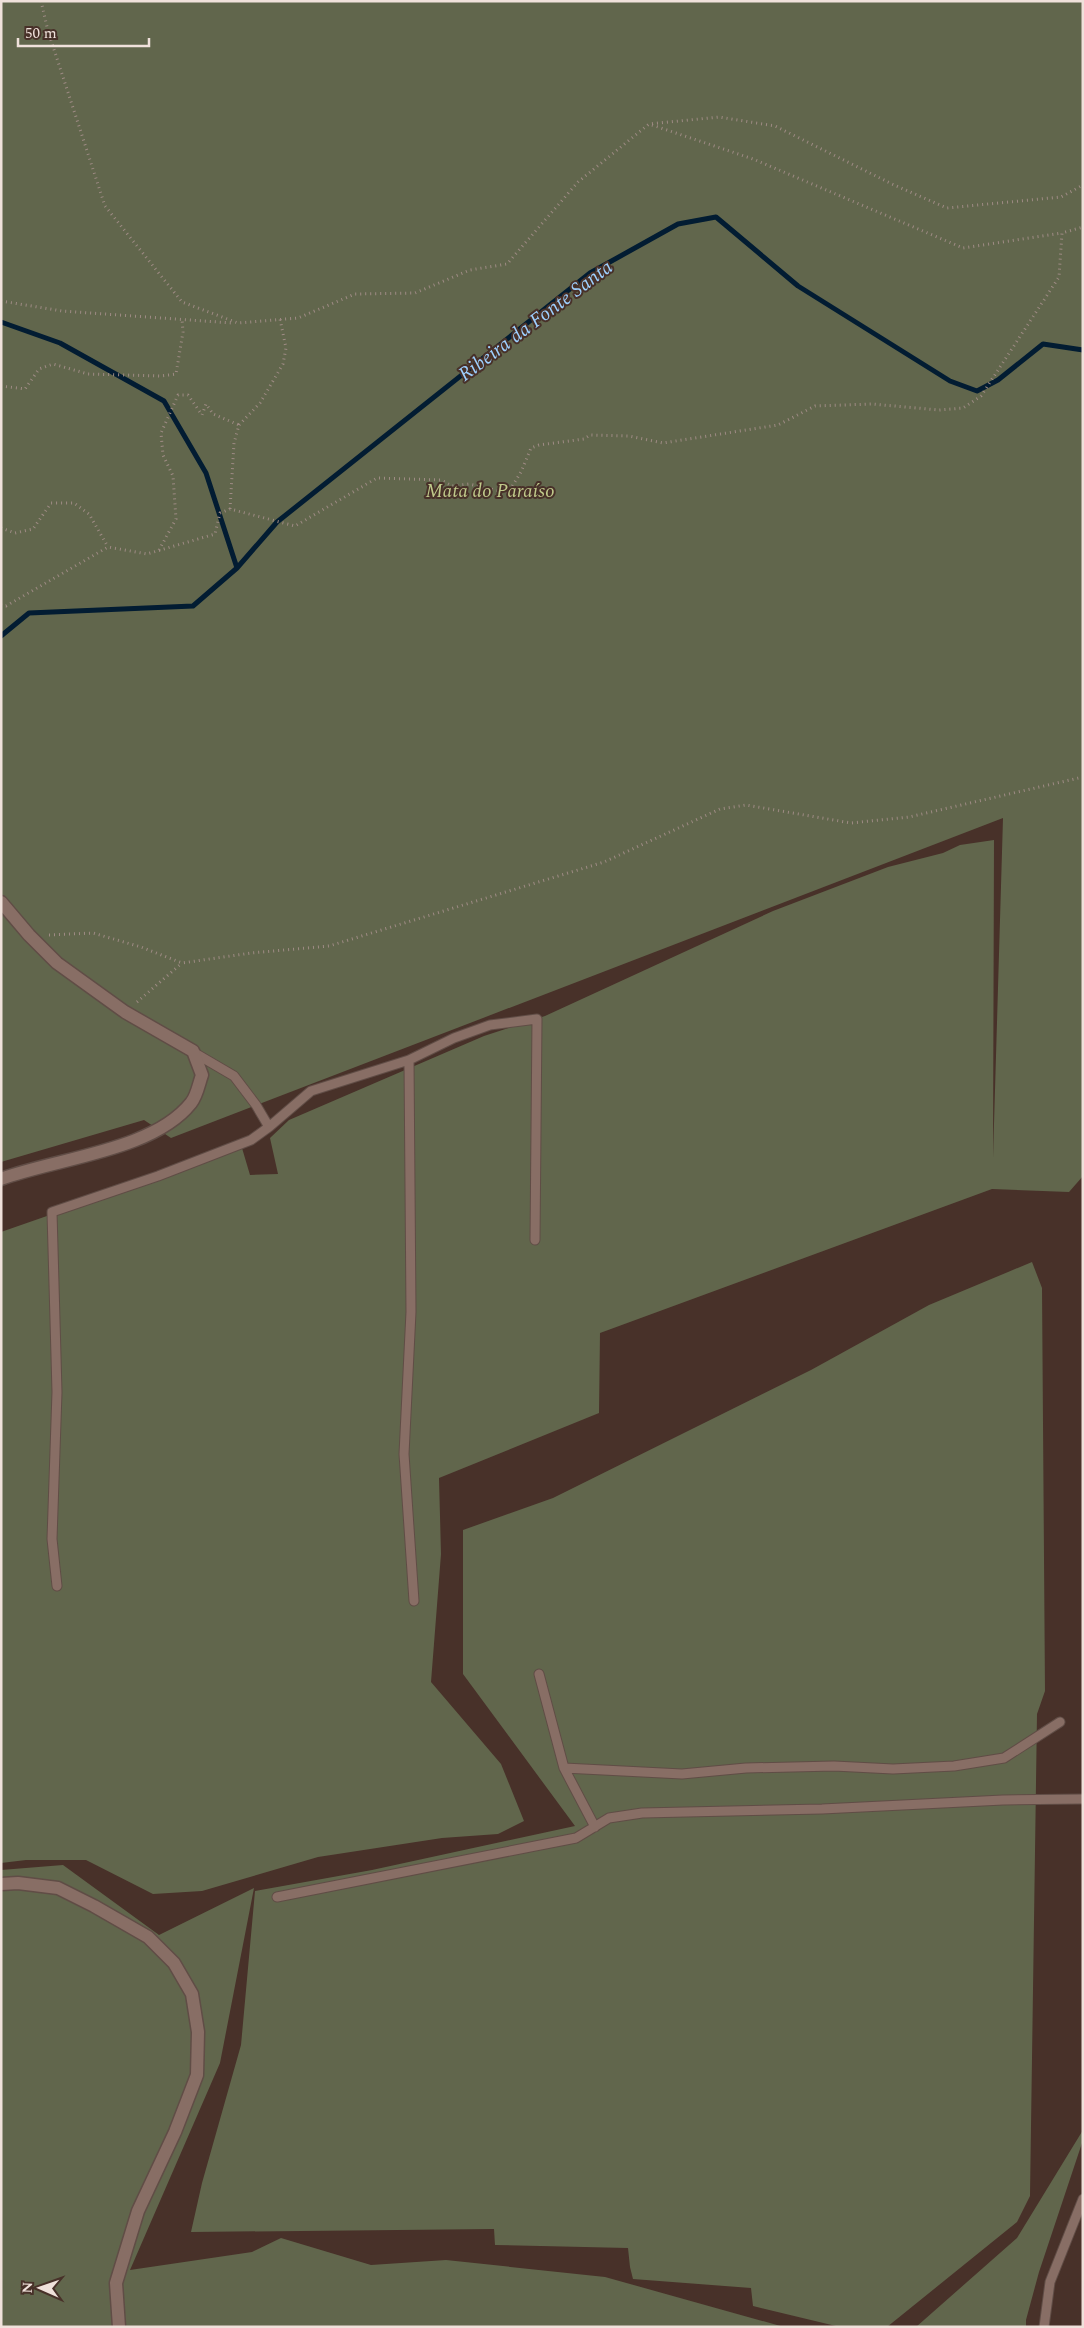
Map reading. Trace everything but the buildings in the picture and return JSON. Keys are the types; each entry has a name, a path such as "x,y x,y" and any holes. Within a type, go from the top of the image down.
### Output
{"street":[{"path":"1,902 29,935 57,963 125,1012 193,1051 202,1075 192,1102 170,1123 131,1143 26,1170 1,1179"},
{"path":"1,1884 18,1883 58,1888 94,1906 148,1938 174,1963 192,1994 198,2032 197,2075 175,2132 138,2211 116,2283 119,2327"}],"lane":[{"path":"57,1586 52,1539 57,1392 52,1212 158,1176 210,1154 251,1140 311,1091 409,1060 454,1038 490,1025 538,1019 535,1240"},
{"path":"193,1051 234,1076 256,1105 268,1127"},
{"path":"409,1060 411,1312 404,1454 414,1601"},
{"path":"539,1674 564,1768 595,1827"},
{"path":"564,1768 682,1774 746,1768 834,1766 893,1769 954,1766 1004,1758 1060,1722"},
{"path":"277,1897 576,1838 609,1818 642,1813 822,1809 1003,1800 1083,1799"},
{"path":"1044,2327 1050,2282 1083,2199"}],"path":[{"path":"41,1 48,31 105,206 182,302 238,323"},
{"path":"1,301 62,311 238,323 298,318 355,294 415,293 470,270 507,264 578,182 649,124 720,117 775,126 892,184 947,208 1061,197 1083,185"},
{"path":"649,124 753,158 964,248 1062,233 1083,227"},
{"path":"1,605 6,606 108,546 147,554 215,534 220,513 230,509 295,526 377,478 441,480 452,486 469,484 508,493 521,472 531,448 539,445 584,439 590,434 629,436 663,442 778,425 815,406 872,404 940,410 963,408 981,396 1058,277 1062,233"},
{"path":"1,386 25,389 39,369 53,364 88,374 161,376 176,374 183,332 182,319"},
{"path":"230,509 234,443 239,425 260,403 283,364 286,348 280,320"},
{"path":"159,550 176,519 172,476 163,455 161,433 178,395 188,394 202,415 206,404 213,414 239,425"},
{"path":"1,528 15,533 33,529 51,503 74,504 88,514 108,546"},
{"path":"29,935 93,934 141,947 182,963 251,953 329,946 604,862 720,809 746,805 851,823 909,817 1083,777"},
{"path":"125,1012 182,963"}],"green space":[{"name":"Mata do Paraíso","path":"1,1 1083,1 1083,1176 1069,1192 992,1189 600,1333 599,1413 439,1478 441,1554 431,1682 501,1764 524,1821 498,1834 442,1838 318,1857 202,1891 153,1894 86,1860 26,1860 1,1863 1,1232 242,1148 250,1175 278,1174 270,1138 289,1120 484,1036 545,1016 773,911 888,867 943,853 960,845 994,840 993,1158 1003,818 171,1138 144,1120 1,1162"},
{"path":"1032,1262 1042,1288 1045,1691 1037,1714 1030,2196 1017,2222 887,2327 840,2327 753,2306 751,2288 633,2279 628,2248 495,2245 494,2229 191,2232 202,2183 241,2045 255,1891 372,1870 575,1826 463,1674 463,1530 553,1498 811,1370 929,1305"},
{"path":"63,1865 159,1935 254,1888 220,2063 130,2270 252,2252 281,2238 371,2265 446,2260 605,2277 784,2327 1,2327 1,1870"},
{"path":"1083,2130 1083,2140 1039,2272 1026,2320 1026,2327 916,2327 1017,2238"}],"waterway":[{"name":"Ribeira da Fonte Santa","path":"1,636 29,613 193,606 237,568 277,522 590,273 678,224 716,217 798,286 950,381 977,391 998,380 1043,344 1083,350"},
{"path":"1,322 60,343 164,401 206,473 237,568"}]}
